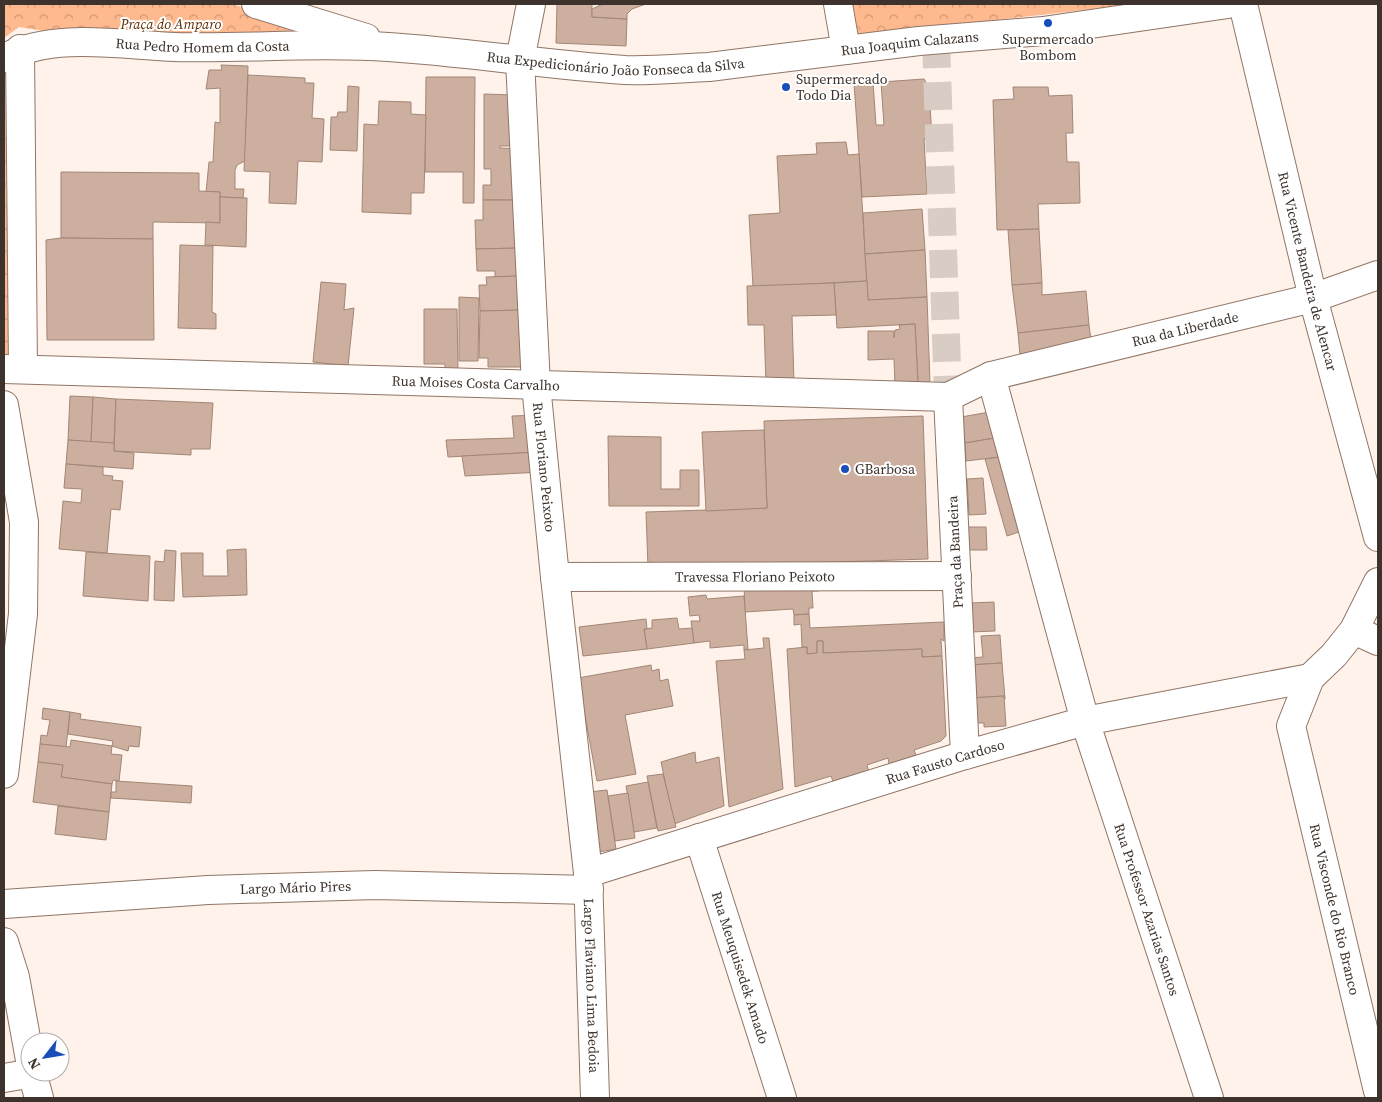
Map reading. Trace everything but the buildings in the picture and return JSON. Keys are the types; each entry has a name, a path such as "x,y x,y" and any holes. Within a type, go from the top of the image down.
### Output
{"street":[{"path":"256,4 386,47"},
{"name":"Rua Floriano Peixoto","path":"531,4 520,60 536,385 554,577 589,882"},
{"name":"Rua Joaquim Calazans","path":"838,4 846,50 1042,31 1228,4"},
{"name":"Rua Vicente Bandeira de Alencar","path":"1243,4 1313,298 1378,537"},
{"name":"Rua Pedro Homem da Costa","path":"13,369 12,53 40,45 78,43 177,47 386,47"},
{"name":"Rua Expedicionário João Fonseca da Silva","path":"386,47 628,70 709,66 846,50"},
{"name":"Rua da Liberdade","path":"991,376 1313,298 1378,275"},
{"name":"Rua Moises Costa Carvalho","path":"13,369 948,398"},
{"path":"948,398 991,376"},
{"name":"Rua Professor Azarias Santos","path":"991,376 1085,721 1209,1098"},
{"name":"Praça da Bandeira","path":"948,398 965,755"},
{"path":"4,405 24,522 22,614 4,774"},
{"path":"4,521 24,557"},
{"name":"Travessa Floriano Peixoto","path":"554,577 956,576"},
{"path":"1310,678 1334,655 1354,630 1378,582"},
{"path":"1354,630 1378,641"},
{"name":"Rua Fausto Cardoso","path":"589,882 699,838 965,755 1085,721 1310,678"},
{"name":"Rua Visconde do Rio Branco","path":"1310,678 1291,726 1378,1091"},
{"name":"Rua Meuquisedek Amado","path":"699,838 782,1098"},
{"name":"Largo Mário Pires","path":"4,904 208,890 589,882"},
{"name":"Largo Flaviano Lima Bedoia","path":"589,882 595,1098"},
{"path":"4,942 15,977 26,1032"},
{"path":"4,1078 20,1077"}],"green space":[{"name":"Praça do Amparo","path":"4,4 231,4 368,41 135,45 19,27 4,38"},
{"path":"851,4 1136,4 856,36"},
{"path":"5,67 9,356 4,355"}],"tunnel":[{"path":"936,40 948,397"}],"place":[{"name":"Supermercado Bombom","path":"1048,23"},
{"name":"Supermercado Todo Dia","path":"786,87"},
{"name":"GBarbosa","path":"845,469"}]}
